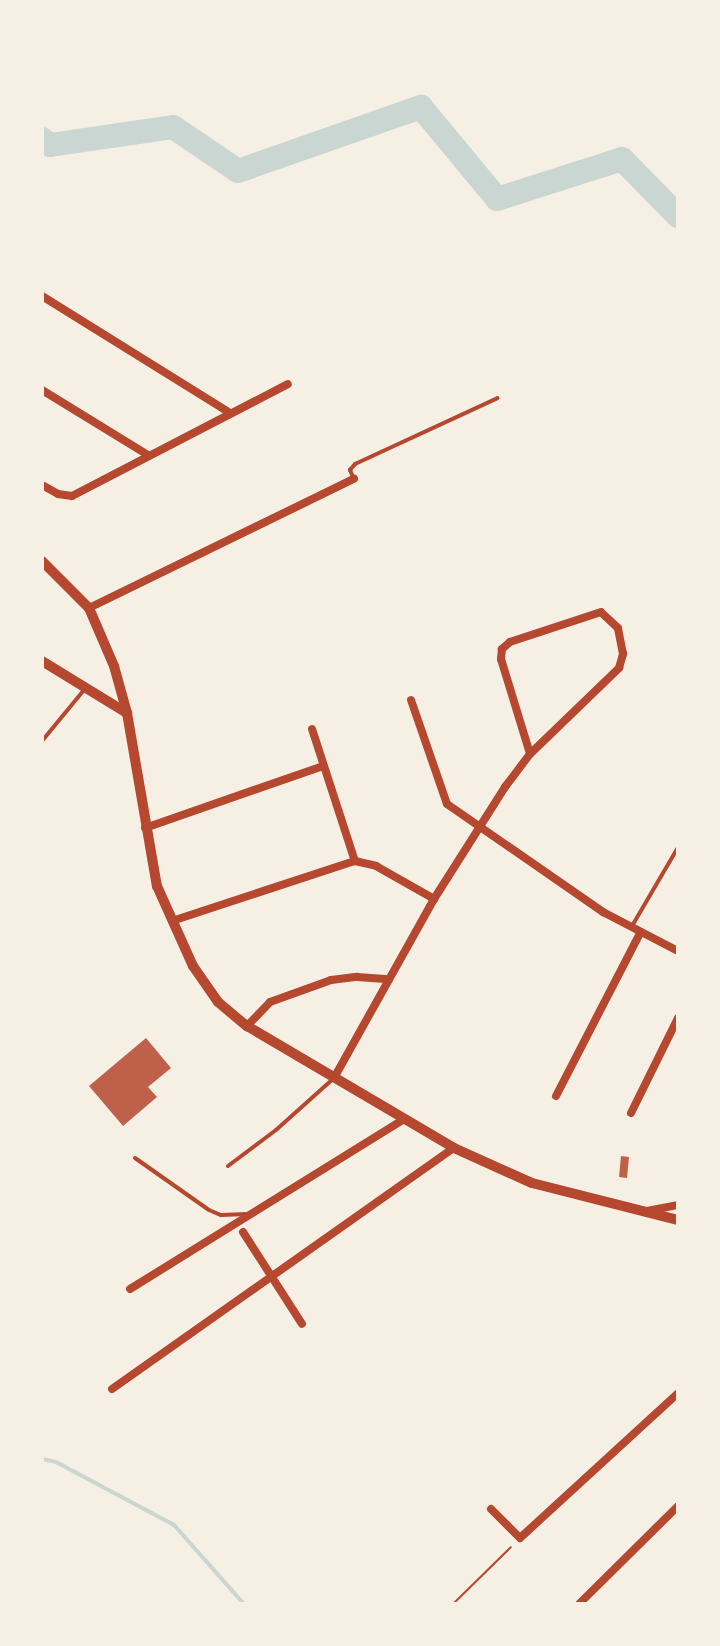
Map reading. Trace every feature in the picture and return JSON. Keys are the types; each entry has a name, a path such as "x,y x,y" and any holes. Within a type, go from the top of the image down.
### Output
{"street":[{"path":"42,296 228,412"},
{"path":"42,485 65,496 72,496 228,412 288,384"},
{"path":"42,390 148,455"},
{"path":"89,608 354,479"},
{"path":"42,561 89,608 114,666 127,713 144,828 157,886 193,966 218,1002 247,1026 454,1148 532,1183 575,1197 678,1220"},
{"path":"334,1078 434,899 479,826 530,754 619,668 623,654 618,628 601,612 510,642 502,649 501,659 530,754"},
{"path":"42,661 127,713"},
{"path":"411,700 447,804 631,928 678,951"},
{"path":"312,729 355,861"},
{"path":"144,828 323,766"},
{"path":"172,921 355,861 376,866 434,899"},
{"path":"556,1096 640,933"},
{"path":"247,1026 270,1002 331,980 357,977 389,979"},
{"path":"631,1113 678,1018"},
{"path":"130,1289 404,1119"},
{"path":"112,1389 454,1148"},
{"path":"646,1211 678,1205"},
{"path":"243,1232 302,1324"},
{"path":"491,1509 520,1538 678,1393"},
{"path":"579,1604 678,1506"}],"lane":[{"path":"354,479 350,470 355,464 498,398"},
{"path":"42,741 85,688"},
{"path":"631,928 677,849"},
{"path":"228,1166 276,1130 334,1078"},
{"path":"135,1158 209,1210 221,1215 249,1213"}],"path":[{"path":"453,1604 520,1538"}],"building":[{"path":"146,1038 171,1068 148,1087 157,1097 123,1126 89,1086"},
{"path":"621,1156 629,1157 627,1178 619,1177"}],"waterway":[{"path":"42,139 50,145 173,127 238,171 421,107 497,199 622,159 678,216"},
{"path":"42,1459 56,1462 174,1525 244,1604"}]}
